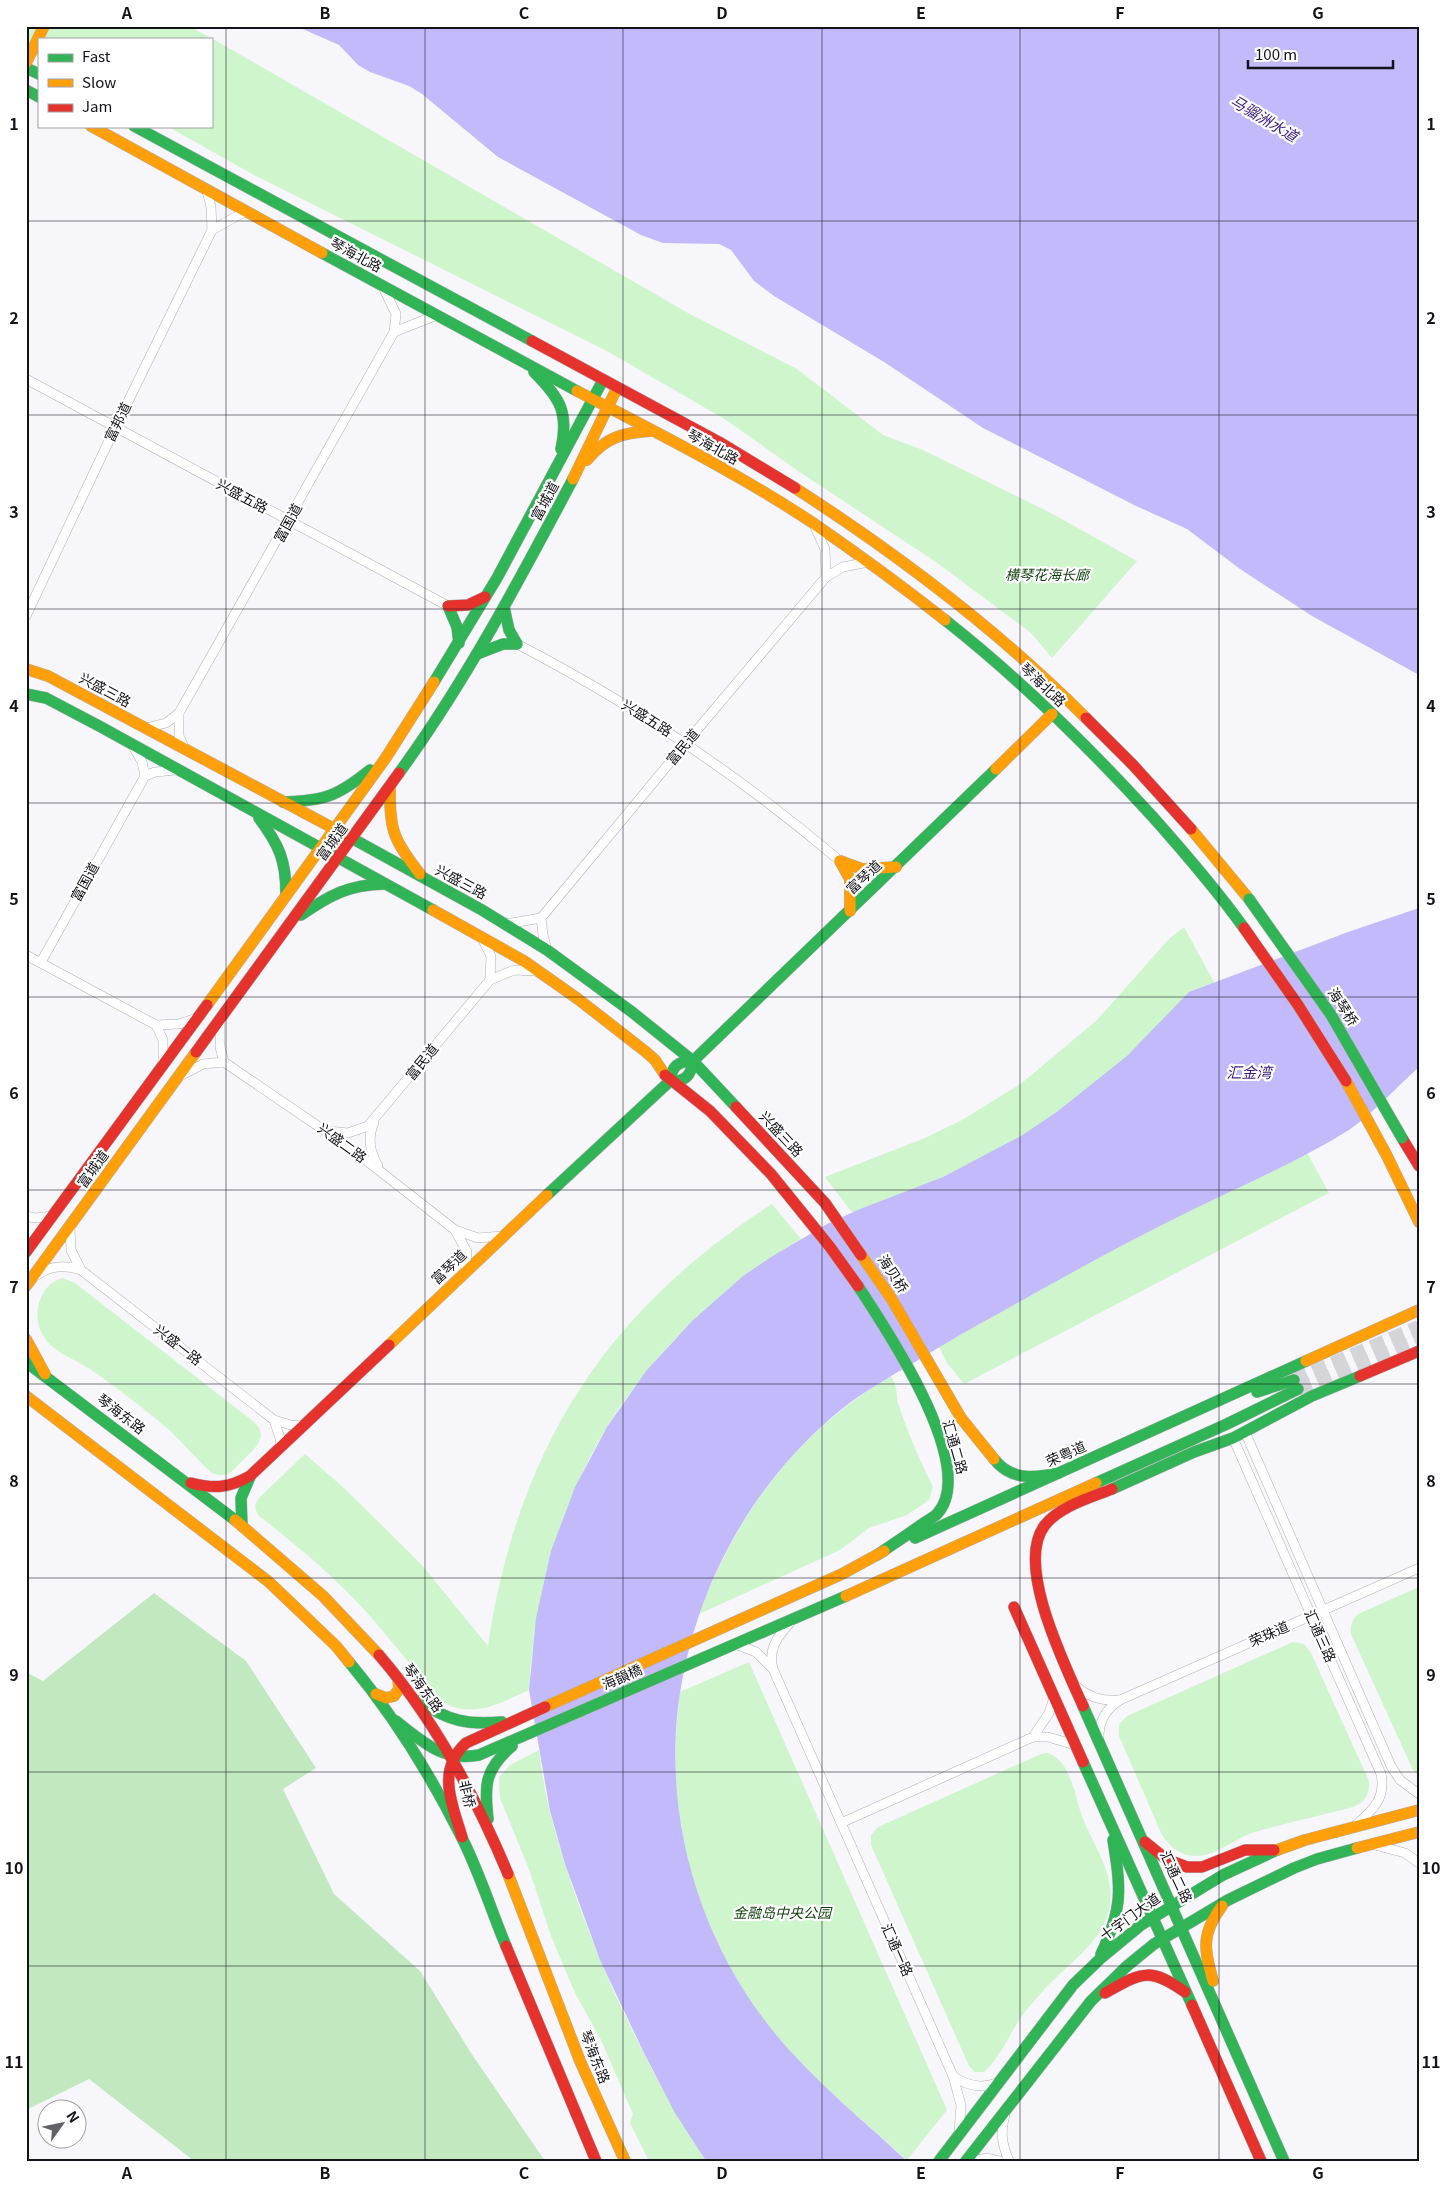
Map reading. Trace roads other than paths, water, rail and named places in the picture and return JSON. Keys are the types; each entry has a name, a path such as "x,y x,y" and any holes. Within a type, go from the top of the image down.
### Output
{"street":[{"path":"38,38 44,26"},
{"path":"26,63 38,38"},
{"path":"26,68 38,74"},
{"path":"26,90 38,96"},
{"name":"琴海北路","path":"95,128 207,192 746,483 813,524 868,562 956,629 1052,714 1152,817 1232,913 1313,1027 1383,1148 1419,1222"},
{"name":"琴海北路","path":"138,128 719,442 801,491 887,549 970,612 1036,668 1122,753 1181,817 1249,899"},
{"path":"207,192 211,207 212,230 244,212"},
{"name":"富邦道","path":"26,616 212,230"},
{"path":"383,286 396,314 394,332 437,316"},
{"name":"富国道","path":"179,713 394,332"},
{"path":"523,362 553,391 564,411 565,434 557,464"},
{"name":"富城道","path":"26,1252 385,759 459,643 603,380"},
{"name":"兴盛五路","path":"29,382 448,606"},
{"name":"富城道","path":"26,1286 422,741 477,654 504,607 576,474 617,388"},
{"path":"576,474 596,449 607,440 621,434 652,431"},
{"path":"813,524 825,550 826,577 842,567 868,562"},
{"name":"富民道","path":"541,918 686,742 826,577"},
{"path":"459,643 457,628 448,606 468,605 486,596"},
{"path":"477,654 503,644 517,644 509,630 504,607"},
{"name":"兴盛五路","path":"517,644 611,695 686,742 765,799 840,861"},
{"name":"兴盛三路","path":"26,669 48,676 334,828 506,924 547,950 604,990 693,1061 825,1202"},
{"path":"26,694 46,698 384,884 480,934 540,972 627,1037 655,1060 670,1081 679,1082 691,1075 693,1061 683,1060 676,1063 672,1069 670,1081"},
{"path":"144,728 166,723 179,713"},
{"path":"179,713 179,736 186,751"},
{"name":"富琴道","path":"693,1061 896,867 1052,714"},
{"path":"133,746 142,762 145,776 154,772 176,770"},
{"path":"283,802 313,801 331,797 347,789 385,759"},
{"name":"富国道","path":"40,962 145,776"},
{"path":"390,787 389,818 392,833 398,846 423,878"},
{"path":"255,813 277,841 284,856 286,894"},
{"path":"840,861 862,868 896,867"},
{"path":"840,861 848,871 852,883 850,911"},
{"path":"292,922 340,890 358,885 384,884"},
{"name":"海琴桥","path":"1249,899 1331,1015 1419,1166"},
{"path":"506,924 541,918 547,950"},
{"path":"480,934 491,956 490,980 514,970 540,972"},
{"path":"26,955 156,1025 179,1024 198,1018"},
{"name":"富民道","path":"381,1170 370,1147 370,1130 374,1122 490,980"},
{"path":"179,1076 203,1064 224,1062 220,1048 220,1021"},
{"path":"156,1025 163,1040 163,1066"},
{"name":"兴盛二路","path":"224,1062 381,1170 455,1230 478,1238 504,1235"},
{"name":"富琴道","path":"250,1476 504,1235 670,1081"},
{"name":"汇通二路","path":"670,1081 708,1109 734,1134 806,1216 872,1310 912,1376 939,1433 951,1481 948,1495 937,1514 877,1555"},
{"name":"富民道","path":"325,1130 341,1133 355,1132 374,1122"},
{"name":"海贝桥","path":"825,1202 870,1266 932,1364"},
{"path":"26,1216 35,1218 52,1216"},
{"name":"兴盛一路","path":"70,1227 72,1250 82,1270 274,1420 303,1426"},
{"name":"兴盛二路","path":"455,1230 467,1252 465,1272"},
{"path":"34,1276 48,1268 57,1267 82,1270"},
{"name":"荣粤道","path":"726,1627 842,1574 877,1555 1215,1404 1419,1310"},
{"path":"26,1339 46,1377"},
{"path":"1233,1438 1312,1396 1419,1351"},
{"name":"琴海东路","path":"26,1362 185,1481 292,1566 330,1601 365,1638 398,1678 452,1758 489,1832 590,2085 625,2161"},
{"name":"汇通二路","path":"932,1364 961,1418 998,1466 1020,1477 1041,1477 1059,1473"},
{"path":"734,1644 1227,1424 1296,1384 1215,1404"},
{"path":"26,1396 269,1582 336,1646 376,1694 396,1721 431,1778 462,1837 522,1986 596,2161"},
{"path":"274,1420 280,1438 280,1448"},
{"name":"汇通三路","path":"1244,1432 1391,1766 1400,1780 1419,1794"},
{"name":"汇通二路","path":"1233,1438 1194,1452 1050,1518 1042,1529 1037,1542 1036,1556 1041,1604 1098,1740 1182,1926 1284,2161"},
{"name":"汇通三路","path":"1233,1438 1382,1781 1382,1793 1376,1806 1353,1827"},
{"path":"185,1481 223,1489 233,1486 250,1476"},
{"path":"242,1526 241,1498 250,1476"},
{"name":"荣珠道","path":"1120,1700 1419,1568"},
{"path":"1014,1606 1075,1745 1154,1916 1261,2161"},
{"path":"773,1669 771,1657 773,1645 779,1634 796,1617"},
{"name":"海韻橋","path":"515,1720 726,1627"},
{"path":"734,1644 756,1652 773,1669"},
{"name":"海韻橋","path":"522,1737 734,1644"},
{"name":"汇通一路","path":"773,1669 953,2076 961,2113 958,2137"},
{"path":"1069,1672 1077,1686 1089,1696 1104,1701 1120,1700"},
{"path":"376,1694 382,1699 388,1700 395,1697 399,1692 400,1684 398,1678"},
{"path":"409,1693 437,1714 456,1722 474,1725 515,1720"},
{"path":"1033,1737 1049,1713 1054,1698"},
{"path":"1098,1740 1103,1716 1110,1707 1120,1700"},
{"path":"452,1758 466,1743 515,1720"},
{"path":"396,1721 434,1750 452,1758 472,1757 522,1737"},
{"path":"489,1832 485,1796 487,1777 499,1757 522,1737"},
{"path":"841,1823 1033,1737 1048,1737 1075,1745"},
{"name":"非桥","path":"452,1758 448,1769 448,1782 462,1837"},
{"name":"十字门大道","path":"939,2161 1061,2000 1098,1960 1154,1916 1223,1875 1277,1850 1353,1827 1419,1810"},
{"path":"1098,1960 1114,1929 1120,1903 1120,1885 1110,1822"},
{"path":"966,2161 1091,2001 1127,1966 1163,1938 1228,1900 1294,1868 1318,1859 1419,1832"},
{"path":"1142,1840 1166,1860 1187,1867 1209,1865 1225,1856 1245,1850 1277,1850"},
{"path":"1373,1844 1405,1853 1419,1863"},
{"path":"1226,2027 1205,1952 1204,1941 1209,1923 1228,1900"},
{"path":"1091,2001 1136,1976 1149,1973 1163,1976 1188,1994"},
{"path":"953,2076 972,2086 986,2086 1000,2082"},
{"path":"1007,2108 1001,2132 1003,2147 1009,2161"},
{"path":"971,2161 988,2158 1000,2161"}],"water":[{"name":"马骝洲水道","path":"296,26 1419,26 1419,675 1312,616 1240,569 1187,529 1134,505 983,428 884,362 774,296 754,281 731,250 719,244 663,243 641,235 498,157 422,94 409,86 370,72 358,65 339,45"},
{"name":"汇金湾","path":"1419,908 1419,1067 1376,1108 1358,1124 1331,1141 1171,1220 1099,1258 882,1381 831,1418 800,1448 771,1481 747,1516 726,1553 708,1592 694,1632 683,1674 677,1717 675,1763 679,1808 687,1854 699,1898 716,1940 738,1981 763,2019 820,2082 907,2161 706,2161 675,2113 600,1960 565,1864 550,1811 529,1690 536,1618 551,1551 575,1487 607,1427 646,1371 692,1321 743,1276 771,1257 827,1224 860,1209 943,1177 1021,1136 1058,1111 1127,1056 1189,992 1348,932"}],"tunnel":[{"path":"1294,1380 1419,1327"},
{"path":"1298,1389 1419,1340"}],"park label":[{"name":"横琴花海长廊","path":"1047,575"},
{"name":"金融岛中央公园","path":"782,1913"}]}
